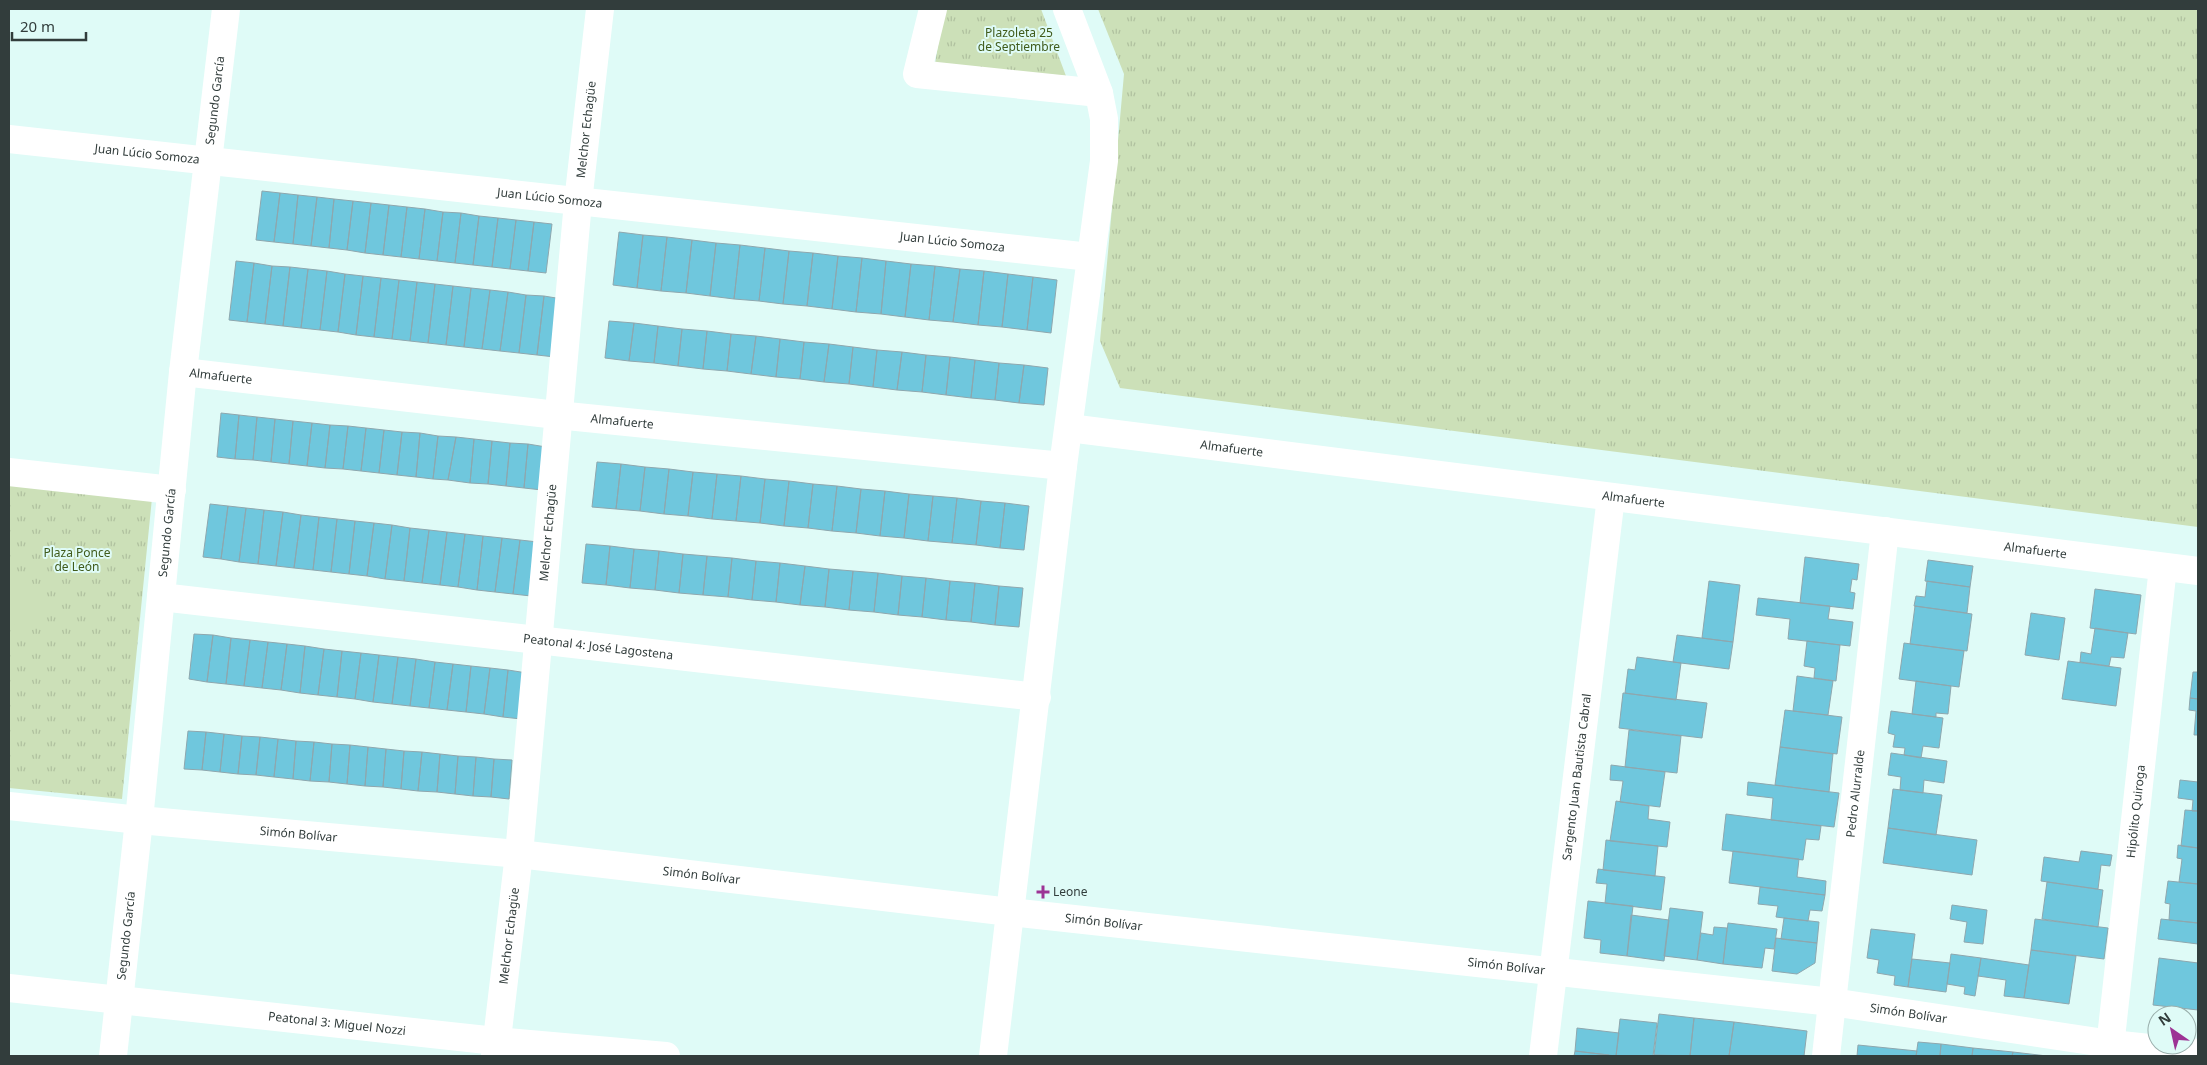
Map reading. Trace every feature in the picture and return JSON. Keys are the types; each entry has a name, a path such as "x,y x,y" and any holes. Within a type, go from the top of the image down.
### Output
{"street":[{"name":"Segundo García","path":"113,1056 139,820 183,372 226,9"},
{"name":"Melchor Echagüe","path":"496,1049 519,854 557,415 578,202 600,9"},
{"path":"934,9 917,74 1099,93"},
{"path":"993,1056 1037,698 1063,466 1104,153 1104,119 1099,93 1067,9"},
{"name":"Juan Lúcio Somoza","path":"9,140 209,160 1090,257"},
{"name":"Almafuerte","path":"183,372 557,415 1063,466"},
{"name":"Almafuerte","path":"1069,428 2198,571"},
{"path":"9,472 172,490"},
{"name":"Sargento Juan Bautista Cabral","path":"1543,1056 1611,497"},
{"name":"Pedro Alurralde","path":"1826,1056 1885,532"},
{"name":"Hipólito Quiroga","path":"2110,1050 2163,567"},
{"name":"Peatonal 4: José Lagostena","path":"160,597 539,639 1037,698"},
{"name":"Simón Bolívar","path":"9,806 139,820 519,854 1010,912 1832,1002 2110,1050 2198,1053"},
{"name":"Peatonal 3: Miguel Nozzi","path":"9,988 119,998 496,1049 666,1056"}],"green space":[{"name":"Plazoleta 25 de Septiembre","path":"944,9 1041,9 1066,76 935,64"},
{"path":"1098,9 2198,9 2198,527 1120,388 1100,341 1124,74"},
{"name":"Plaza Ponce de León","path":"9,485 152,498 122,799 9,788"},
{"path":"15,571 46,605 19,630 9,618 9,576"}],"building":[{"path":"262,191 280,193 274,242 256,240"},
{"path":"280,193 298,195 293,244 274,242"},
{"path":"298,195 317,197 311,246 293,244"},
{"path":"317,197 334,199 329,248 311,246"},
{"path":"334,199 353,201 347,250 329,248"},
{"path":"353,201 371,203 365,253 347,250"},
{"path":"371,203 389,205 383,255 365,253"},
{"path":"389,205 407,207 401,257 383,255"},
{"path":"407,207 425,209 419,259 401,257"},
{"path":"425,209 443,212 437,261 419,259"},
{"path":"443,212 461,213 455,263 437,261"},
{"path":"461,213 479,216 473,265 455,263"},
{"path":"479,216 498,218 492,267 473,265"},
{"path":"498,218 516,220 510,269 492,267"},
{"path":"516,220 534,222 528,271 510,269"},
{"path":"534,222 552,224 546,273 528,271"},
{"path":"619,232 643,235 637,288 613,285"},
{"path":"643,235 667,237 661,291 637,288"},
{"path":"667,237 692,240 686,293 661,291"},
{"path":"692,240 716,243 710,296 686,293"},
{"path":"716,243 740,245 734,299 710,296"},
{"path":"740,245 765,248 759,301 734,299"},
{"path":"765,248 789,251 783,304 759,301"},
{"path":"789,251 813,253 807,306 783,304"},
{"path":"813,253 838,256 832,309 807,306"},
{"path":"838,256 862,258 856,312 832,309"},
{"path":"862,258 886,261 881,314 856,312"},
{"path":"236,261 254,263 247,322 229,320"},
{"path":"886,261 911,264 905,317 881,314"},
{"path":"254,263 272,266 265,324 247,322"},
{"path":"911,264 935,266 929,320 905,317"},
{"path":"272,266 290,267 283,326 265,324"},
{"path":"935,266 960,269 953,322 929,320"},
{"path":"290,267 308,269 301,328 283,326"},
{"path":"308,269 327,271 320,330 301,328"},
{"path":"960,269 984,271 978,325 953,322"},
{"path":"327,271 345,274 338,332 320,330"},
{"path":"984,271 1008,274 1002,327 978,325"},
{"path":"345,274 363,276 356,335 338,332"},
{"path":"1008,274 1033,277 1027,330 1002,327"},
{"path":"363,276 381,278 374,337 356,335"},
{"path":"1033,277 1057,280 1051,333 1027,330"},
{"path":"381,278 399,280 392,339 374,337"},
{"path":"399,280 417,282 410,341 392,339"},
{"path":"417,282 435,284 428,343 410,341"},
{"path":"435,284 453,286 446,345 428,343"},
{"path":"453,286 471,288 464,347 446,345"},
{"path":"471,288 490,290 482,349 464,347"},
{"path":"490,290 508,292 500,351 482,349"},
{"path":"508,292 526,295 519,353 500,351"},
{"path":"526,295 544,296 537,355 519,353"},
{"path":"544,296 562,299 555,357 537,355"},
{"path":"609,321 634,323 629,361 605,358"},
{"path":"634,323 658,326 654,363 629,361"},
{"path":"658,326 682,329 678,366 654,363"},
{"path":"682,329 707,331 703,369 678,366"},
{"path":"707,331 731,334 727,371 703,369"},
{"path":"731,334 756,336 751,374 727,371"},
{"path":"756,336 780,339 776,377 751,374"},
{"path":"780,339 804,342 800,379 776,377"},
{"path":"804,342 829,344 824,382 800,379"},
{"path":"829,344 853,347 849,384 824,382"},
{"path":"853,347 877,350 873,387 849,384"},
{"path":"877,350 902,352 897,390 873,387"},
{"path":"902,352 926,355 922,392 897,390"},
{"path":"926,355 950,357 946,395 922,392"},
{"path":"950,357 975,360 971,398 946,395"},
{"path":"975,360 999,363 995,400 971,398"},
{"path":"999,363 1024,365 1019,403 995,400"},
{"path":"1024,365 1048,368 1044,405 1019,403"},
{"path":"221,413 239,415 235,459 217,457"},
{"path":"239,415 257,417 253,460 235,459"},
{"path":"257,417 275,419 271,462 253,460"},
{"path":"275,419 293,421 289,464 271,462"},
{"path":"293,421 312,423 307,466 289,464"},
{"path":"312,423 330,425 325,468 307,466"},
{"path":"330,425 348,426 343,469 325,468"},
{"path":"348,426 366,428 361,471 343,469"},
{"path":"366,428 384,430 379,473 361,471"},
{"path":"384,430 402,432 397,475 379,473"},
{"path":"402,432 420,433 416,477 397,475"},
{"path":"420,433 438,436 433,479 416,477"},
{"path":"438,436 456,437 448,480 433,479"},
{"path":"456,437 474,439 470,483 448,480"},
{"path":"474,439 492,441 488,484 470,483"},
{"path":"492,441 510,443 506,486 488,484"},
{"path":"510,443 528,444 524,488 506,486"},
{"path":"528,444 546,447 542,490 524,488"},
{"path":"597,462 621,464 616,509 592,507"},
{"path":"621,464 645,467 640,511 616,509"},
{"path":"645,467 669,469 664,514 640,511"},
{"path":"669,469 693,472 688,516 664,514"},
{"path":"693,472 717,474 712,519 688,516"},
{"path":"717,474 741,476 736,521 712,519"},
{"path":"741,476 765,479 760,523 736,521"},
{"path":"765,479 789,481 784,526 760,523"},
{"path":"789,481 813,484 808,528 784,526"},
{"path":"813,484 837,486 832,531 808,528"},
{"path":"837,486 861,489 856,533 832,531"},
{"path":"861,489 885,491 880,536 856,533"},
{"path":"885,491 909,494 904,538 880,536"},
{"path":"909,494 933,496 928,541 904,538"},
{"path":"933,496 957,498 952,543 928,541"},
{"path":"957,498 981,501 976,545 952,543"},
{"path":"981,501 1005,503 1000,548 976,545"},
{"path":"1005,503 1029,506 1024,550 1000,548"},
{"path":"210,504 228,506 221,559 203,557"},
{"path":"228,506 246,508 239,562 221,559"},
{"path":"246,508 264,510 258,564 239,562"},
{"path":"264,510 283,512 276,566 258,564"},
{"path":"283,512 301,515 294,568 276,566"},
{"path":"301,515 319,517 313,570 294,568"},
{"path":"319,517 337,519 331,572 313,570"},
{"path":"337,519 355,521 349,574 331,572"},
{"path":"355,521 374,523 367,576 349,574"},
{"path":"374,523 392,525 385,579 367,576"},
{"path":"392,525 410,528 404,581 385,579"},
{"path":"410,528 429,530 422,583 404,581"},
{"path":"429,530 447,532 440,585 422,583"},
{"path":"447,532 465,534 458,587 440,585"},
{"path":"465,534 483,536 477,590 458,587"},
{"path":"483,536 502,538 495,592 477,590"},
{"path":"502,538 520,540 513,594 495,592"},
{"path":"520,540 538,542 531,596 513,594"},
{"path":"586,544 610,546 606,585 582,583"},
{"path":"610,546 634,549 630,588 606,585"},
{"path":"634,549 659,551 655,590 630,588"},
{"path":"659,551 683,554 679,593 655,590"},
{"path":"683,554 707,556 703,595 679,593"},
{"path":"707,556 732,558 728,597 703,595"},
{"path":"1805,557 1859,564 1857,580 1852,579 1850,592 1855,593 1853,609 1800,603"},
{"path":"732,558 756,561 752,600 728,597"},
{"path":"1928,560 1973,566 1970,587 1925,581"},
{"path":"756,561 780,563 776,602 752,600"},
{"path":"780,563 805,566 800,605 776,602"},
{"path":"805,566 829,569 825,607 800,605"},
{"path":"829,569 853,571 849,610 825,607"},
{"path":"853,571 878,573 874,612 849,610"},
{"path":"878,573 902,576 898,615 874,612"},
{"path":"902,576 926,578 922,617 898,615"},
{"path":"926,578 950,581 946,620 922,617"},
{"path":"950,581 975,583 971,622 946,620"},
{"path":"1709,581 1740,585 1733,642 1702,638"},
{"path":"1927,581 1970,587 1967,613 1914,606 1916,596 1925,597"},
{"path":"975,583 999,586 995,625 971,622"},
{"path":"999,586 1023,588 1019,627 995,625"},
{"path":"2095,589 2141,595 2136,634 2090,628"},
{"path":"1758,598 1830,606 1828,619 1853,622 1850,646 1788,639 1790,619 1756,615"},
{"path":"1915,606 1972,614 1967,651 1910,644"},
{"path":"2031,613 2065,618 2059,660 2025,655"},
{"path":"2095,628 2128,633 2124,658 2111,657 2109,666 2080,662 2081,652 2091,654"},
{"path":"194,634 213,635 207,682 189,679"},
{"path":"213,635 231,638 226,684 207,682"},
{"path":"1677,635 1733,642 1729,669 1673,662"},
{"path":"231,638 250,640 244,686 226,684"},
{"path":"250,640 268,642 262,688 244,686"},
{"path":"1807,641 1840,645 1836,681 1814,678 1815,668 1804,666"},
{"path":"268,642 287,644 281,690 262,688"},
{"path":"1904,643 1964,651 1959,687 1899,679"},
{"path":"287,644 305,646 300,693 281,690"},
{"path":"305,646 324,649 318,695 300,693"},
{"path":"324,649 342,651 337,697 318,695"},
{"path":"342,651 361,653 355,699 337,697"},
{"path":"361,653 379,655 373,702 355,699"},
{"path":"379,655 398,657 392,704 373,702"},
{"path":"398,657 416,659 410,706 392,704"},
{"path":"1637,657 1681,663 1676,700 1625,693 1628,669 1635,670"},
{"path":"416,659 435,662 429,708 410,706"},
{"path":"2068,661 2121,668 2116,706 2062,699"},
{"path":"435,662 453,664 447,710 429,708"},
{"path":"453,664 471,666 466,712 447,710"},
{"path":"471,666 490,668 484,714 466,712"},
{"path":"490,668 508,670 503,717 484,714"},
{"path":"508,670 527,673 521,719 503,717"},
{"path":"2193,672 2198,672 2198,699 2190,698"},
{"path":"1797,676 1833,681 1828,715 1793,711"},
{"path":"1916,681 1951,686 1948,714 1936,713 1936,717 1912,714"},
{"path":"1623,693 1707,703 1702,738 1619,728"},
{"path":"2190,698 2198,699 2198,735 2194,735 2196,711 2189,710"},
{"path":"1785,710 1842,717 1837,754 1780,747"},
{"path":"1891,711 1943,718 1939,748 1923,746 1921,758 1904,755 1905,748 1893,747 1895,735 1888,733"},
{"path":"1629,730 1681,736 1677,773 1625,767"},
{"path":"188,731 206,732 202,770 184,769"},
{"path":"206,732 224,734 220,772 202,770"},
{"path":"224,734 242,736 238,774 220,772"},
{"path":"242,736 260,737 256,775 238,774"},
{"path":"260,737 278,739 274,777 256,775"},
{"path":"278,739 296,741 293,779 274,777"},
{"path":"296,741 314,742 310,781 293,779"},
{"path":"314,742 332,744 329,782 310,781"},
{"path":"332,744 350,745 347,784 329,782"},
{"path":"350,745 368,747 365,786 347,784"},
{"path":"368,747 386,749 383,787 365,786"},
{"path":"1780,747 1833,754 1829,792 1775,785"},
{"path":"386,749 404,751 401,789 383,787"},
{"path":"404,751 422,752 418,791 401,789"},
{"path":"422,752 440,754 437,792 418,791"},
{"path":"1891,753 1947,761 1944,783 1924,780 1923,793 1900,790 1901,777 1888,775"},
{"path":"440,754 458,756 455,794 437,792"},
{"path":"458,756 476,757 473,796 455,794"},
{"path":"476,757 494,759 491,797 473,796"},
{"path":"494,759 512,760 509,799 491,797"},
{"path":"1611,765 1665,772 1660,807 1620,802 1623,781 1610,780"},
{"path":"2180,780 2198,782 2198,811 2192,811 2193,800 2178,798"},
{"path":"1748,782 1839,793 1834,827 1771,820 1773,798 1747,795"},
{"path":"1893,789 1942,795 1936,835 1888,828"},
{"path":"1616,801 1649,806 1648,819 1670,822 1667,847 1610,841"},
{"path":"2185,810 2198,811 2198,848 2181,846"},
{"path":"1726,814 1821,826 1819,840 1806,839 1803,860 1722,850"},
{"path":"1888,828 1977,840 1972,875 1883,863"},
{"path":"1606,840 1658,846 1655,876 1603,870"},
{"path":"2178,845 2198,848 2198,884 2179,882 2182,859 2177,858"},
{"path":"1733,851 1799,859 1797,877 1826,881 1825,895 1729,883"},
{"path":"2081,851 2112,855 2110,866 2101,865 2098,889 2041,881 2044,857 2079,862"},
{"path":"1598,869 1665,877 1661,910 1605,903 1607,884 1596,883"},
{"path":"2168,881 2198,884 2198,923 2169,920 2170,904 2165,903"},
{"path":"2047,882 2103,890 2098,927 2042,919"},
{"path":"1760,887 1825,895 1822,911 1810,910 1808,921 1776,917 1778,906 1758,904"},
{"path":"1588,901 1633,906 1627,956 1600,953 1601,940 1584,938"},
{"path":"1952,905 1987,910 1983,944 1964,942 1967,922 1950,919"},
{"path":"1670,908 1703,912 1697,960 1664,956"},
{"path":"1631,915 1669,920 1664,961 1627,956"},
{"path":"1784,918 1819,922 1817,943 1781,939"},
{"path":"2035,919 2108,928 2104,959 2031,950"},
{"path":"2161,919 2198,923 2198,944 2158,939"},
{"path":"1728,923 1777,929 1774,949 1765,948 1762,968 1723,964"},
{"path":"1714,927 1727,928 1723,964 1697,960 1701,933 1713,935"},
{"path":"1871,929 1915,934 1908,987 1894,985 1895,976 1877,973 1879,960 1867,958"},
{"path":"1776,938 1817,943 1815,963 1797,974 1772,971"},
{"path":"2031,950 2076,956 2069,1004 2024,998"},
{"path":"1951,954 1981,958 1975,996 1964,994 1965,987 1947,984"},
{"path":"1981,958 2029,965 2024,998 2004,996 2006,980 1978,976"},
{"path":"2159,958 2198,963 2198,1010 2197,1005 2153,1005"},
{"path":"1912,959 1950,963 1946,992 1908,987"},
{"path":"1659,1014 1694,1018 1690,1056 1654,1055"},
{"path":"1694,1018 1734,1022 1729,1056 1690,1056"},
{"path":"1620,1019 1657,1023 1653,1056 1616,1056"},
{"path":"1734,1022 1807,1031 1804,1056 1729,1056"},
{"path":"1577,1028 1619,1033 1616,1056 1575,1051"},
{"path":"1918,1042 1941,1044 1940,1056 1916,1056"},
{"path":"1941,1044 1973,1048 1972,1056 1940,1056"},
{"path":"1858,1045 1917,1051 1916,1056 1857,1056"},
{"path":"1973,1048 2013,1052 2012,1056 1972,1056"},
{"path":"1575,1051 1609,1055 1609,1056 1574,1056"},
{"path":"2013,1052 2047,1056 2012,1056"}],"place":[{"name":"Leone","path":"1043,892"}]}
